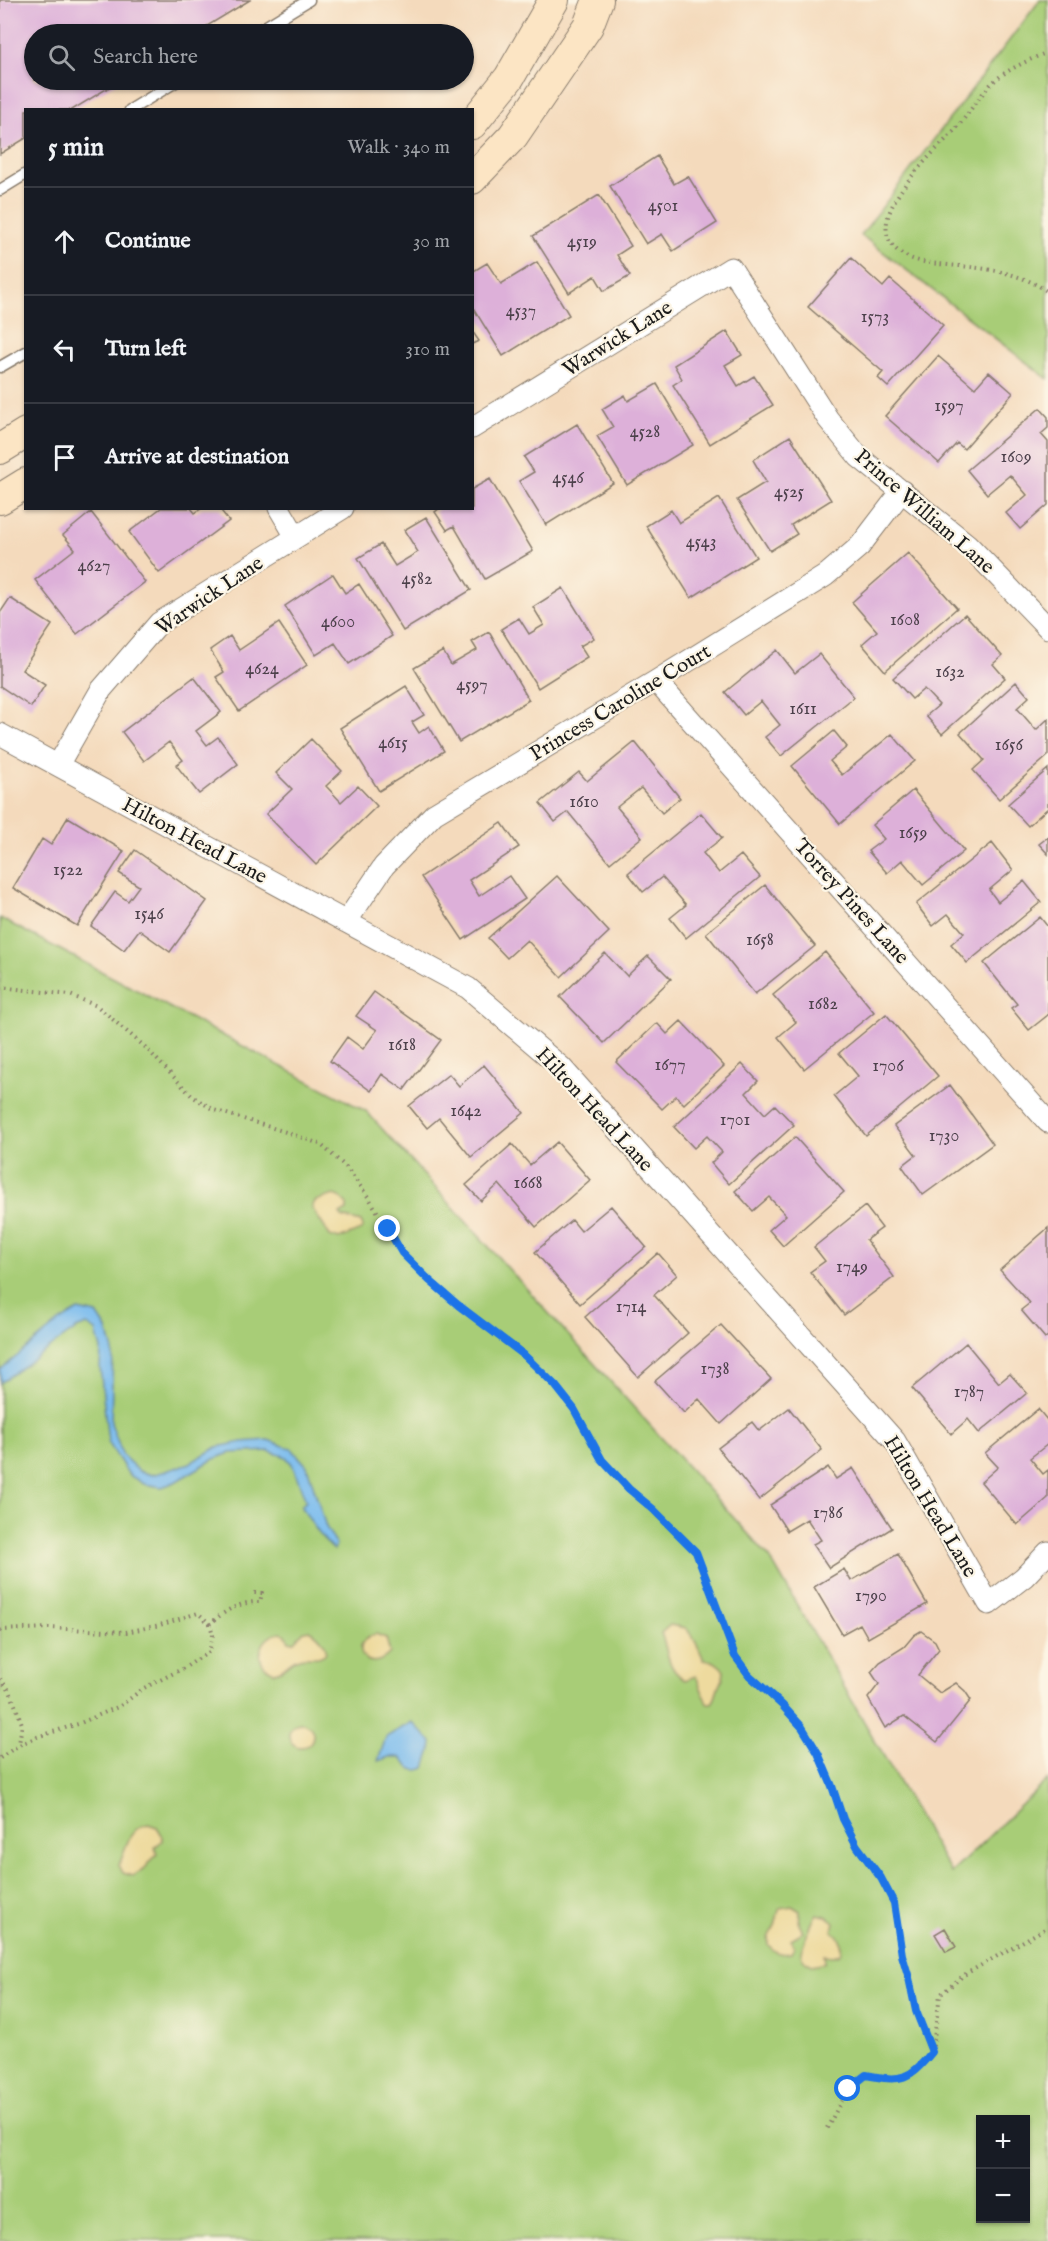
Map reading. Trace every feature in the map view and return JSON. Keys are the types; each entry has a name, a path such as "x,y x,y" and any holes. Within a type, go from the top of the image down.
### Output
{"main road":[{"path":"518,128 480,115 509,78 554,0"},
{"path":"474,177 518,128 588,26 598,0"},
{"path":"0,449 24,434"},
{"path":"0,499 24,484"}],"street":[{"name":"Warwick Lane","path":"474,427 731,268"},
{"name":"Prince William Lane","path":"731,268 828,419 859,457 969,545 1048,628"},
{"name":"Princess Caroline Court","path":"346,922 384,866 434,814 656,681 825,576 860,546 902,491"},
{"path":"280,510 296,537"},
{"name":"Warwick Lane","path":"58,765 101,690 159,623 296,537 331,512"},
{"name":"Torrey Pines Lane","path":"656,681 1048,1122"},
{"name":"Hilton Head Lane","path":"0,734 468,988 561,1067 895,1441 989,1604 1024,1577 1048,1552"}],"lane":[{"path":"269,24 309,0"},
{"path":"133,108 163,90"},
{"path":"0,190 24,175"},
{"path":"0,367 24,353"}],"path":[{"path":"1048,52 1024,62 993,83 900,190 888,212 887,230 892,246 903,255 921,263 993,270 1032,280 1048,292"},
{"path":"0,987 70,995 97,1006 145,1047 192,1096 214,1110 289,1132 320,1144 346,1167 369,1198 402,1253 458,1305 524,1355 555,1385 574,1409 602,1460 629,1489 653,1509 696,1552 735,1656 749,1675 802,1727 818,1753 843,1819 857,1846 881,1878 894,1903 902,1955 916,2011 932,2052"},
{"path":"210,1624 219,1615 248,1602 260,1602 262,1593 254,1593"},
{"path":"0,1630 49,1628 126,1632 160,1625 198,1613 210,1624 213,1635 208,1652 184,1668 144,1688 120,1706 78,1724 19,1744 0,1758"},
{"path":"0,1679 10,1691 22,1724 19,1744"},
{"path":"827,2128 848,2089 866,2075 890,2080 915,2073 932,2052 940,1995 964,1975 1048,1927"}],"green space":[{"path":"1040,0 1048,0 1048,379 861,235"},
{"path":"0,918 366,1111 770,1558 951,1873 1048,1779 1048,2241 0,2241"}],"sand":[{"path":"334,1195 347,1204 347,1210 340,1214 342,1217 361,1222 363,1227 339,1239 330,1236 312,1208 315,1201"},
{"path":"670,1625 686,1628 695,1640 704,1660 713,1661 724,1670 723,1679 712,1703 707,1703 696,1676 685,1680 671,1665 661,1633"},
{"path":"310,1630 324,1644 326,1652 323,1655 299,1658 274,1672 265,1667 260,1655 268,1639 279,1633 285,1634 289,1641 294,1642 304,1631"},
{"path":"376,1634 386,1638 390,1653 381,1660 373,1662 363,1656 361,1650 362,1643"},
{"path":"301,1723 309,1727 313,1735 309,1743 301,1747 293,1743 289,1735 293,1727"},
{"path":"148,1824 157,1827 162,1835 162,1841 155,1847 157,1854 145,1868 133,1876 123,1873 119,1865 132,1834 141,1826"},
{"path":"792,1906 800,1911 799,1924 803,1932 791,1939 794,1948 791,1953 776,1952 768,1945 769,1937 780,1908"},
{"path":"817,1914 826,1916 834,1922 832,1931 841,1943 841,1950 840,1954 824,1955 823,1963 811,1965 802,1958 801,1951"}],"water":[{"path":"78,1310 97,1314 107,1329 113,1351 111,1423 123,1456 139,1471 152,1475 190,1463 217,1447 242,1442 268,1440 292,1449 307,1466 326,1527 336,1544 334,1550 320,1535 301,1506 306,1501 292,1464 286,1457 269,1451 230,1453 162,1487 144,1484 129,1475 108,1442 100,1367 101,1349 96,1331 87,1325 76,1329 0,1383 0,1370 59,1322"},
{"path":"412,1722 432,1742 425,1768 413,1770 400,1757 389,1757 378,1761 386,1737"}],"building":[{"path":"0,0 250,0 210,24 24,24 24,90 105,90 75,108 24,108 24,139 0,154"},
{"path":"657,156 674,184 688,176 717,223 673,251 662,234 646,244 610,186"},
{"path":"599,195 631,246 617,255 630,276 604,291 595,276 569,293 533,236"},
{"path":"851,258 883,287 890,279 943,325 888,387 878,378 883,372 808,307"},
{"path":"537,262 569,315 503,356 474,309 474,271 487,263 501,284"},
{"path":"727,331 742,355 725,365 738,386 754,376 773,405 710,444 673,385 682,379 674,365"},
{"path":"474,334 479,341 474,343"},
{"path":"938,356 975,388 989,372 1013,393 964,449 957,443 939,463 885,416"},
{"path":"657,384 693,445 627,485 597,436 613,427 602,409 625,395 628,401"},
{"path":"1040,408 1048,417 1048,428 1041,434 1048,442 1048,505 1020,529 1006,513 1027,495 1010,475 987,494 967,470"},
{"path":"577,424 613,483 546,525 519,481 534,472 524,457"},
{"path":"790,436 831,500 791,525 797,534 770,551 737,500 766,482 753,460"},
{"path":"490,479 533,551 485,579 454,526 447,530 435,512 438,510 474,510 474,488"},
{"path":"719,498 756,557 691,598 646,526 671,510 679,523"},
{"path":"158,510 193,510 195,513 199,510 221,510 229,521 159,573 129,532"},
{"path":"91,512 145,582 77,634 35,580 75,549 63,535"},
{"path":"426,517 471,590 403,631 358,558 381,544 395,566 418,552 404,530"},
{"path":"908,553 957,608 885,671 862,644 877,631 852,602"},
{"path":"333,574 345,593 359,584 392,636 349,664 335,643 316,655 285,606"},
{"path":"563,588 594,638 580,646 587,657 538,688 501,629 519,618 529,634 544,625 533,607"},
{"path":"10,598 52,625 22,670 45,685 31,707 0,686 0,613"},
{"path":"965,614 1002,656 993,664 1005,678 942,734 926,716 939,705 924,689 912,699 893,678"},
{"path":"279,623 307,665 239,711 216,677 224,672 210,650 230,636 239,650"},
{"path":"489,632 529,700 459,742 414,668 443,651 451,665 477,650 472,642"},
{"path":"777,650 795,673 819,654 854,697 781,756 765,737 780,725 761,701 744,715 725,692"},
{"path":"194,677 221,712 196,731 207,745 218,737 238,764 199,794 176,765 183,760 169,742 144,761 122,732"},
{"path":"1016,682 1029,697 1017,708 1036,730 1048,719 1048,756 999,799 973,770 984,760 960,733"},
{"path":"406,686 424,715 412,722 419,733 429,726 444,751 379,791 340,728"},
{"path":"834,731 847,747 830,761 842,775 892,734 915,761 840,824 792,766"},
{"path":"311,739 342,771 326,786 341,802 358,786 377,806 316,865 266,814 292,789 276,773"},
{"path":"635,742 680,798 662,813 641,788 617,807 642,837 610,863 568,812 555,822 540,803 579,772 587,781"},
{"path":"1048,769 1048,808 1028,826 1008,804"},
{"path":"913,790 964,851 923,885 902,860 887,873 868,851 884,839 872,825"},
{"path":"701,813 722,838 703,853 719,873 741,855 760,877 686,938 670,918 686,905 662,877 643,892 628,873"},
{"path":"68,817 124,851 77,926 13,888 42,839 51,845"},
{"path":"502,823 519,847 469,880 479,896 509,876 525,899 463,940 421,877"},
{"path":"1048,837 1048,854 1039,844"},
{"path":"992,843 1013,870 989,890 998,902 1024,881 1041,902 967,963 951,944 964,933 948,914 933,926 916,904"},
{"path":"135,850 207,901 170,952 139,930 124,950 91,926 115,892 128,901 139,886 119,873"},
{"path":"557,876 609,932 561,977 527,940 507,958 488,938"},
{"path":"765,885 815,946 755,994 706,933"},
{"path":"1040,917 1048,927 1048,1015 1029,1030 1011,1008 1017,1004 984,963"},
{"path":"825,952 874,1012 804,1069 778,1037 796,1022 773,995"},
{"path":"605,953 627,976 648,956 671,979 604,1043 560,997"},
{"path":"374,992 441,1040 404,1090 382,1074 371,1091 330,1061 347,1037 363,1049 377,1030 356,1016"},
{"path":"886,1014 938,1076 866,1136 834,1096 858,1076 839,1053"},
{"path":"681,1021 724,1066 684,1104 676,1096 662,1109 616,1062 657,1023 667,1034"},
{"path":"742,1064 758,1081 746,1093 765,1114 775,1105 794,1125 729,1184 711,1163 722,1152 707,1136 694,1148 674,1127"},
{"path":"484,1065 524,1113 471,1157 439,1118 427,1128 409,1106 449,1074 459,1086"},
{"path":"950,1085 993,1144 923,1195 902,1166 916,1155 894,1126"},
{"path":"795,1137 844,1192 783,1246 769,1230 786,1215 769,1197 753,1211 735,1191"},
{"path":"557,1142 590,1180 536,1227 499,1184 481,1201 466,1185 512,1144 530,1165"},
{"path":"611,1206 646,1247 580,1304 535,1252 572,1220 581,1231"},
{"path":"865,1206 882,1228 866,1240 894,1277 844,1315 810,1272 825,1261 814,1247"},
{"path":"1048,1228 1048,1336 1045,1338 1021,1310 1030,1303 1000,1270"},
{"path":"658,1253 677,1275 654,1295 688,1333 638,1377 585,1317"},
{"path":"721,1325 771,1379 721,1424 699,1399 684,1413 655,1381"},
{"path":"966,1343 999,1383 1010,1374 1027,1393 979,1433 968,1419 951,1434 912,1388"},
{"path":"789,1408 822,1450 759,1500 718,1448 752,1422 759,1431"},
{"path":"1038,1409 1048,1421 1048,1444 1030,1458 1043,1474 1048,1470 1048,1498 1017,1525 981,1482 998,1467 985,1453"},
{"path":"828,1467 836,1479 853,1468 892,1528 829,1568 813,1544 821,1540 807,1519 787,1531 770,1505"},
{"path":"898,1554 927,1604 868,1638 860,1624 842,1634 814,1587 844,1569 851,1581"},
{"path":"921,1631 935,1641 939,1649 918,1675 940,1693 956,1683 971,1700 937,1742 904,1716 885,1728 868,1698 879,1684 871,1672 880,1662 904,1647 914,1635"},
{"path":"945,1928 956,1947 946,1952 935,1934"}],"route":[{"path":"388,1229 402,1253 429,1280 524,1355 555,1385 574,1409 602,1460 629,1489 653,1509 696,1552 735,1656 749,1675 802,1727 818,1753 843,1819 857,1846 881,1878 894,1903 902,1955 916,2011 932,2052 915,2073 890,2080 866,2075 848,2089"}]}
